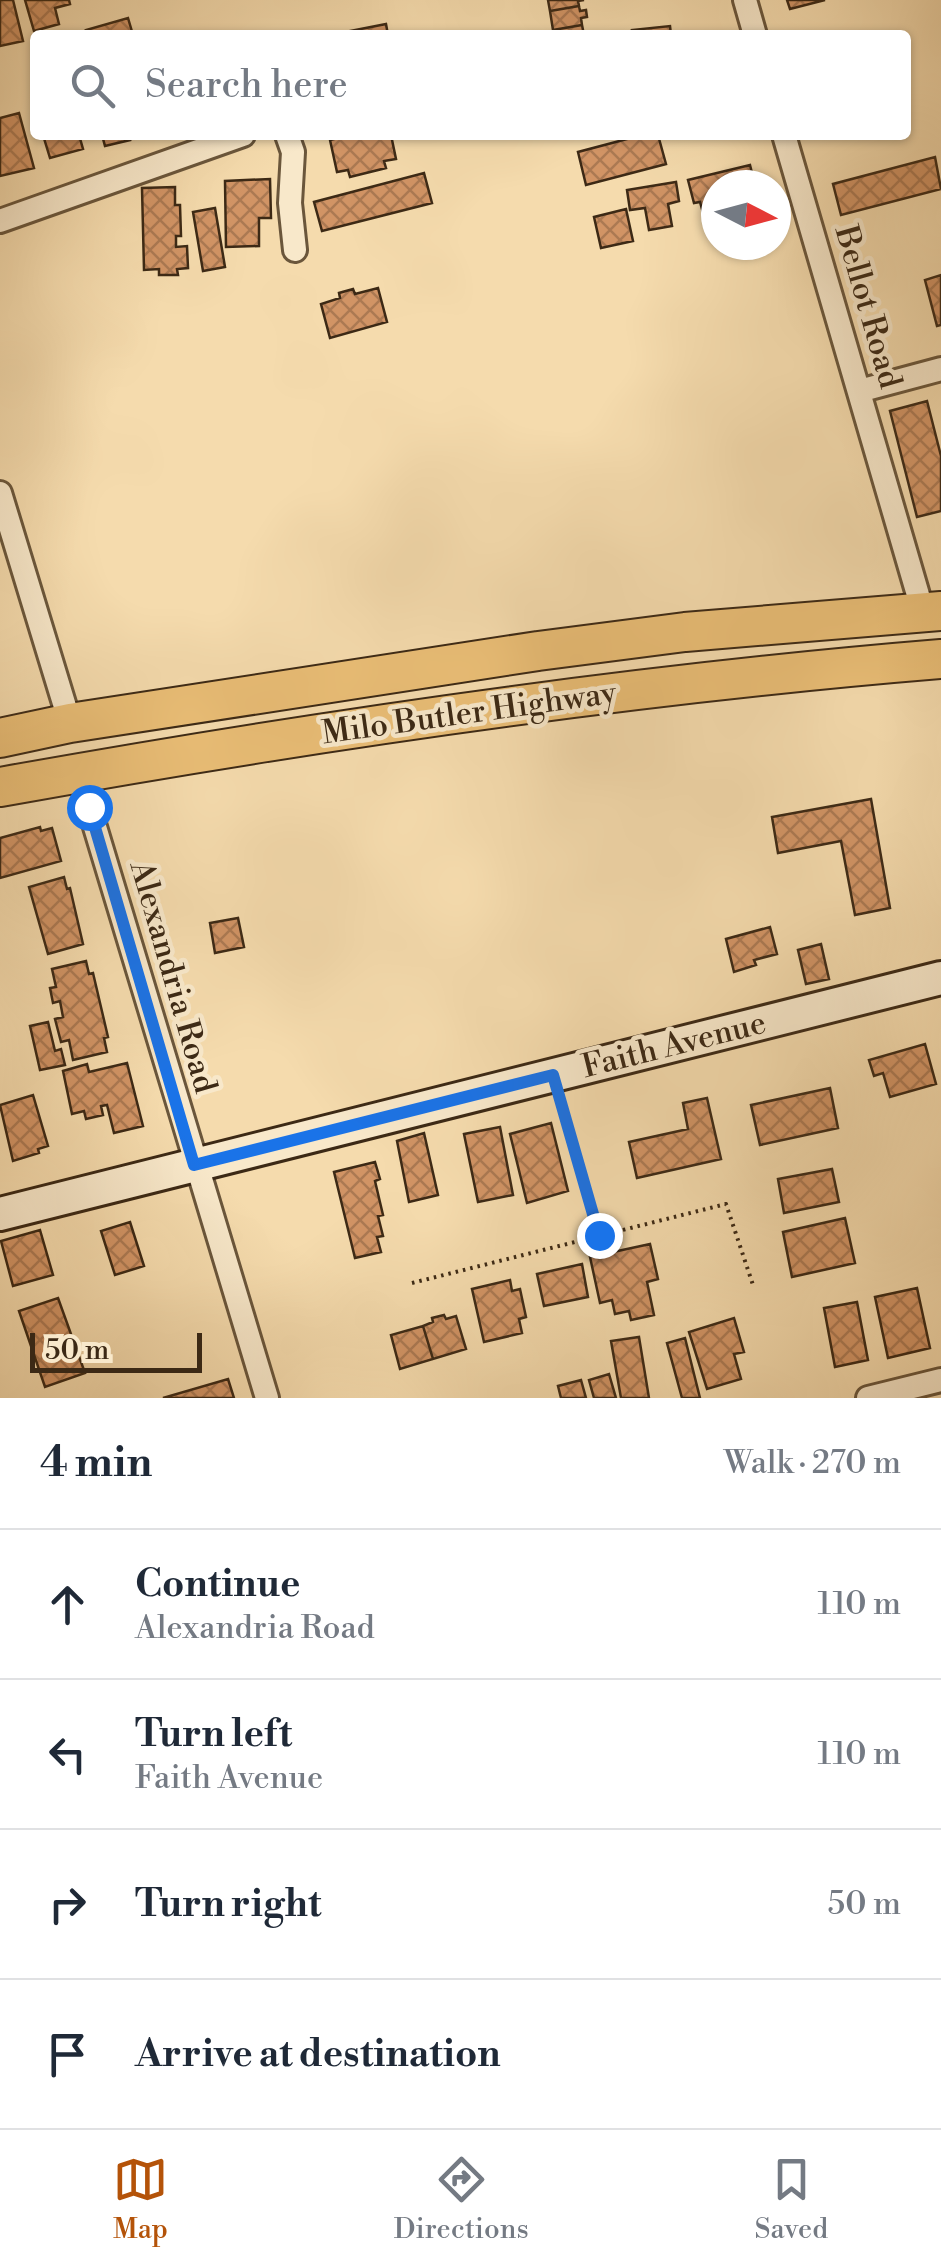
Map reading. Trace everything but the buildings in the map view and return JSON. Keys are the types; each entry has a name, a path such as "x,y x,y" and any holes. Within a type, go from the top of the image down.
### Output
{"main road":[{"name":"Milo Butler Highway","path":"0,738 538,651 686,632 932,612"},
{"name":"Milo Butler Highway","path":"0,788 393,721 610,693 941,659"}],"street":[{"path":"746,0 755,30"},
{"path":"0,221 229,140"},
{"path":"288,140 293,152 290,203 295,250"},
{"name":"Bellot Road","path":"785,140 859,391 932,612"},
{"path":"859,391 941,369"},
{"path":"0,493 70,724"},
{"name":"Alexandria Road","path":"89,807 267,1398"},
{"name":"Faith Avenue","path":"0,1214 941,978"},
{"path":"868,1398 941,1380"}],"path":[{"path":"553,1075 599,1235"},
{"path":"412,1283 726,1204 753,1285"}],"route":[{"path":"89,807 194,1165 553,1075 599,1235"}]}
